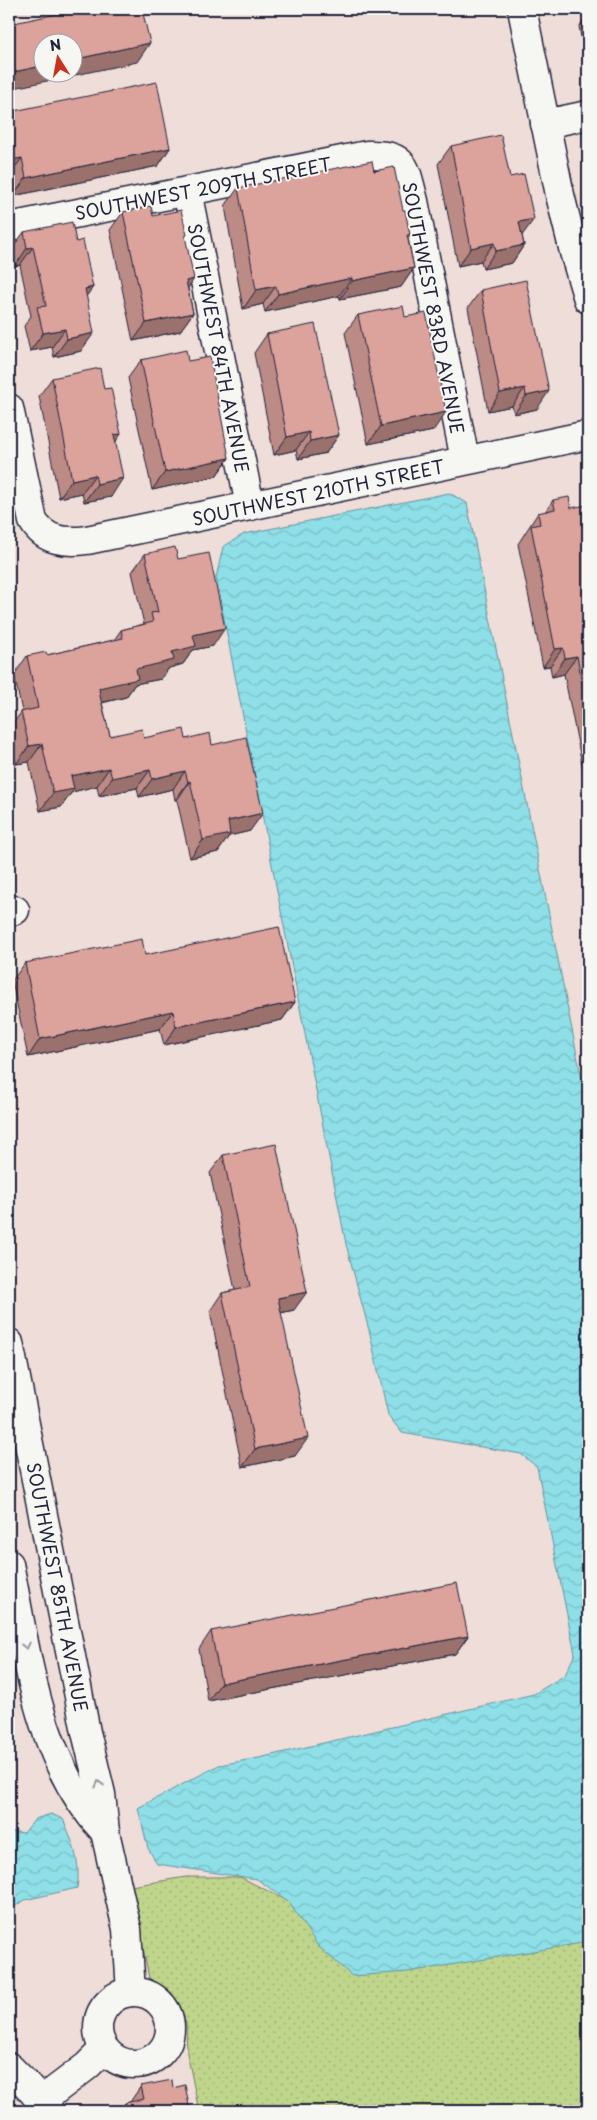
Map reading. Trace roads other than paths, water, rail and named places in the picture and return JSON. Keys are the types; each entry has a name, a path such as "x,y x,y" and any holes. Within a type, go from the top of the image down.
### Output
{"street":[{"path":"522,9 572,245 588,299"},
{"path":"545,124 588,115"},
{"name":"SOUTHWEST 209TH STREET","path":"9,227 368,155 388,155 397,158"},
{"name":"SOUTHWEST 83RD AVENUE","path":"397,158 410,181 466,460"},
{"name":"SOUTHWEST 84TH AVENUE","path":"187,191 250,506"},
{"path":"9,408 13,452"},
{"name":"SOUTHWEST 210TH STREET","path":"13,452 30,514 38,528 48,536 63,540 87,540 588,436"},
{"name":"SOUTHWEST 85TH AVENUE","path":"9,1343 86,1732 101,1794 105,1832 127,1929 131,1992"},
{"name":"SOUTHWEST 85TH AVENUE","path":"9,1564 39,1708 47,1735 76,1794 91,1817 105,1832"},
{"path":"131,1992 142,1993 152,1997 160,2004 166,2013 169,2034 166,2044 160,2053 142,2063 131,2064 116,2059 104,2049 98,2031 101,2013 113,1998 131,1992"},
{"path":"9,2066 45,2106 104,2049"}],"water":[{"path":"449,493 467,503 583,1085 588,1094 588,1942 408,1972 352,1976 318,1946 288,1901 257,1879 157,1864 148,1848 138,1808 219,1765 259,1758 534,1694 565,1675 575,1654 537,1467 521,1454 402,1433 388,1415 370,1334 346,1244 216,578 223,547 244,534"},
{"path":"51,1814 63,1819 70,1836 77,1861 77,1888 25,1900 9,1910 9,1831 24,1833 35,1819"}]}
